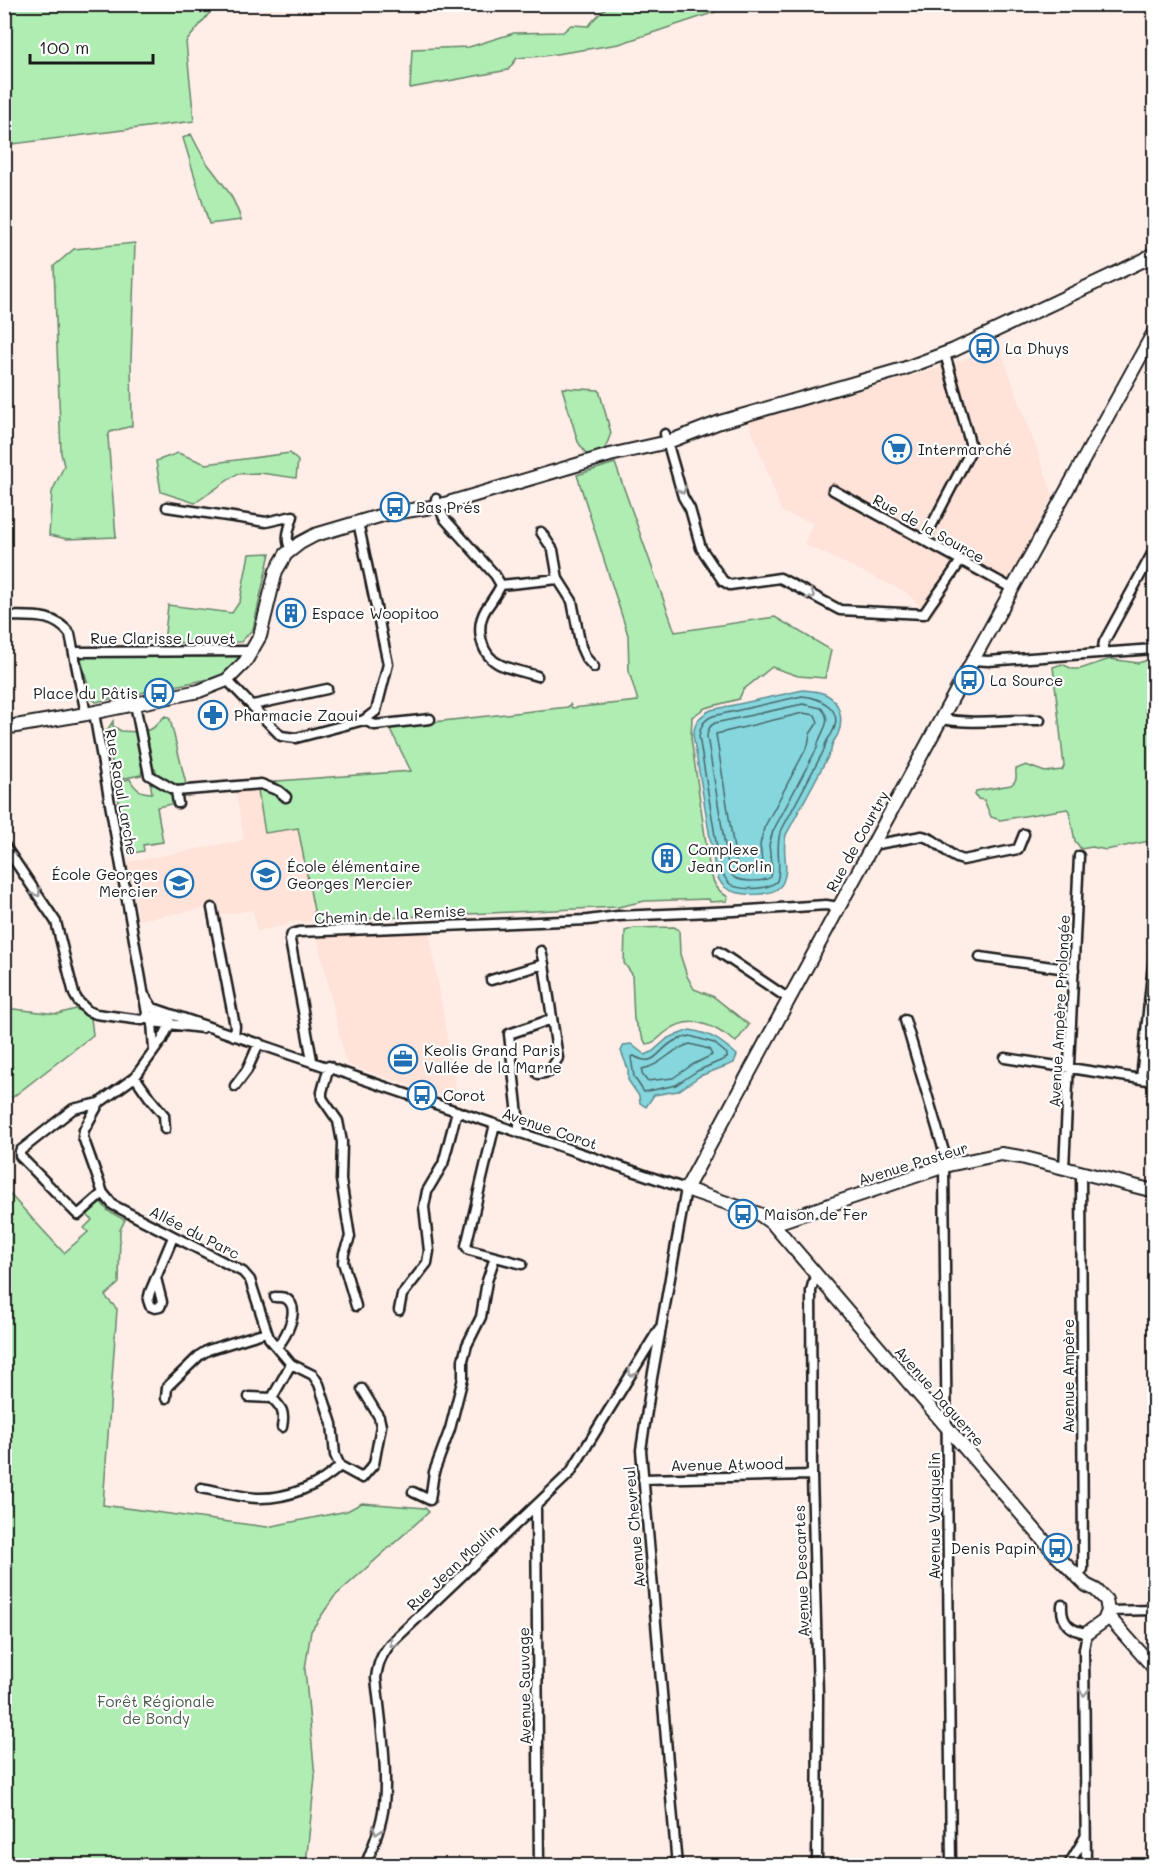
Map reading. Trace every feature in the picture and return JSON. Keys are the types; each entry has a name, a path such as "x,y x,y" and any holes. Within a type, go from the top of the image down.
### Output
{"street":[{"path":"4,728 90,714 199,691 227,680 245,662 262,630 276,571 283,558 291,549 306,539 387,514 494,488 841,387 902,376 946,358 1151,257"},
{"name":"Rue de Courtry","path":"686,1189 973,660 1154,334"},
{"path":"924,540 970,452 970,443 946,358"},
{"path":"667,438 700,548 723,581 730,585 780,578 840,610 924,614 961,560"},
{"name":"Rue de la Source","path":"833,490 1013,589"},
{"path":"437,502 444,518 495,574 501,585"},
{"path":"167,507 266,522 293,516 287,538 291,549"},
{"path":"227,680 281,736 296,738 364,720 376,711 387,676 388,664 358,522"},
{"path":"541,532 553,550 558,579 572,602 581,647 586,658 594,667"},
{"path":"1102,653 1104,642 1155,550"},
{"path":"501,585 558,579"},
{"path":"501,585 482,620 480,634 483,646 489,657 499,665 537,676"},
{"name":"Rue Raoul Larche","path":"4,616 53,619 62,624 70,634 90,714 150,1020"},
{"path":"973,660 988,661 1155,649"},
{"name":"Rue Clarisse Louvet","path":"75,652 252,651"},
{"path":"253,705 327,688"},
{"path":"135,704 149,775 176,790 261,784 279,791 286,797"},
{"path":"364,720 375,725 430,719"},
{"path":"942,719 959,722 995,722 1006,719 1040,720"},
{"path":"176,790 178,803"},
{"path":"872,845 922,836 930,838 957,859 963,860 1018,849 1024,834"},
{"path":"4,845 8,859 57,922 74,994 88,1011 142,1020 150,1020 156,1015 176,1019 184,1017"},
{"name":"Avenue Ampère Prolongée","path":"1064,1168 1079,856"},
{"name":"Chemin de la Remise","path":"312,1060 290,940 292,934 588,920 618,916 826,905 839,907"},
{"path":"212,908 235,1026 234,1036"},
{"path":"538,1074 549,1072 558,1058 541,951"},
{"path":"719,952 789,999"},
{"path":"1141,1079 1155,955"},
{"path":"980,957 1074,970"},
{"path":"491,980 544,964"},
{"path":"143,993 153,1008 150,1020 154,1050"},
{"name":"Avenue Corot","path":"153,1008 234,1036"},
{"path":"520,1132 509,1034 552,1019"},
{"name":"Avenue Corot","path":"150,1020 198,1028 259,1043 686,1189"},
{"name":"Avenue Vauquelin","path":"905,1020 946,1166 951,1866"},
{"path":"99,1103 73,1109 20,1151 20,1156 78,1215 103,1193 83,1137 84,1130 99,1103 135,1077 170,1024"},
{"path":"235,1086 248,1070 259,1043"},
{"path":"1005,1059 1155,1081"},
{"path":"329,1066 322,1098 338,1120 342,1142 341,1180 350,1237 343,1262 356,1306"},
{"path":"135,1077 148,1097 165,1115 165,1129"},
{"path":"399,1310 402,1295 427,1263 429,1251 424,1207 427,1191 443,1164 457,1111"},
{"path":"495,1124 466,1246 469,1251 522,1264"},
{"name":"Avenue Pasteur","path":"773,1224 946,1166 1001,1154 1012,1154 1155,1191"},
{"name":"Avenue Ampère","path":"1081,1172 1083,1569 1081,1581"},
{"path":"686,1189 759,1214 773,1224"},
{"name":"Avenue Chevreul","path":"677,1866 641,1450 686,1189"},
{"name":"Allée du Parc","path":"103,1193 113,1205 243,1272 250,1280 266,1332 291,1364 313,1375 319,1384 332,1424 335,1455 340,1466"},
{"name":"Avenue Daguerre","path":"773,1224 1081,1581 1102,1594 1106,1600 1108,1613"},
{"path":"156,1278 173,1236"},
{"path":"413,1492 430,1500 434,1472 450,1429 463,1378 466,1345 481,1317 487,1281 495,1257"},
{"name":"Avenue Descartes","path":"817,1866 818,1695 812,1475 811,1292 813,1283 818,1277"},
{"path":"275,1297 285,1298 293,1311 286,1338 277,1347"},
{"name":"Rue Jean Moulin","path":"365,1866 380,1824 384,1804 385,1783 376,1678 381,1656 390,1644 570,1473 663,1323"},
{"path":"166,1398 167,1387 200,1355 208,1350 266,1332"},
{"path":"645,1351 651,1351 656,1355"},
{"path":"272,1398 291,1364"},
{"path":"201,1488 258,1498 285,1495 318,1483 340,1466 362,1478 374,1464 381,1426 379,1417 362,1389"},
{"path":"249,1397 272,1398 283,1409 285,1415 282,1427"},
{"name":"Avenue Atwood","path":"643,1479 812,1475"},
{"name":"Avenue Sauvage","path":"536,1507 539,1866"},
{"path":"1062,1605 1063,1619 1067,1625 1073,1630 1087,1634 1099,1627 1108,1613"},
{"path":"1108,1613 1155,1610"},
{"path":"1108,1613 1155,1668"},
{"path":"1086,1866 1084,1649 1087,1634"},
{"path":"1068,1866 1085,1837"}],"shaded area":[{"path":"997,340 1053,495 1003,592 962,571 932,618 906,592 804,544 813,523 782,512 749,422 929,371 965,359"},
{"path":"258,790 265,833 298,827 316,921 288,922 288,925 257,931 253,910 221,915 219,906 139,920 128,862 244,840 236,793"},
{"path":"429,931 458,1101 346,1064 317,936"}],"green space":[{"path":"4,5 216,5 186,42 194,121 5,145"},
{"path":"609,5 736,5 619,44 517,58 508,70 410,88 412,49 469,47 514,33 563,32 571,25 589,26"},
{"path":"191,134 205,160 231,196 241,220 209,224 183,138"},
{"path":"135,243 131,361 132,426 110,432 108,437 116,537 67,539 49,535 52,492 64,466 61,453 54,266 74,249"},
{"path":"562,388 599,390 611,433 605,449 587,455 578,442"},
{"path":"178,453 206,464 290,453 298,461 296,478 260,473 237,474 195,503 161,492 156,461"},
{"path":"615,463 675,632 775,617 831,650 825,678 798,676 772,667 743,690 739,699 705,708 692,717 691,738 709,864 714,883 728,897 727,901 710,902 709,899 645,901 618,907 316,921 298,828 265,833 258,790 277,781 411,771 389,727 568,707 570,704 572,708 638,701 629,672 628,635 577,475"},
{"path":"270,553 253,629 241,642 164,643 168,605 232,613 240,601 249,554"},
{"path":"80,656 241,656 224,674 214,678 96,702 92,699"},
{"path":"1154,658 1154,840 1106,850 1092,847 1081,849 1075,841 1067,809 1000,820 991,817 984,800 978,799 976,791 1011,785 1016,779 1016,769 1026,765 1045,772 1062,770 1064,766 1053,667 1062,664 1073,669 1080,669 1110,659 1138,663"},
{"path":"165,716 170,719 187,788 176,788 156,776 156,770 150,766 143,732 153,728"},
{"path":"113,721 113,726 121,731 139,732 146,767 142,770 141,775 120,779 115,777 106,732"},
{"path":"130,779 137,788 148,793 152,793 150,781 154,780 173,792 176,803 157,807 163,842 143,845 144,851 133,853 132,847 127,847 116,785 120,781"},
{"path":"674,927 679,930 680,954 694,989 714,997 749,1025 736,1042 710,1026 693,1022 675,1026 655,1041 646,1044 634,1020 632,974 624,963 625,931 634,928"},
{"path":"5,1008 57,1014 76,1009 91,1018 93,1035 5,1103"},
{"name":"Forêt Régionale de Bondy","path":"5,1189 64,1253 88,1232 84,1228 92,1220 87,1215 100,1201 108,1211 125,1220 120,1230 119,1283 105,1296 117,1309 103,1505 267,1527 347,1511 362,1503 425,1508 429,1512 334,1597 311,1631 305,1669 315,1777 306,1864 283,1866 5,1865"}],"water":[{"path":"803,690 824,694 835,702 841,717 840,729 831,751 786,835 784,847 786,871 783,882 773,891 765,893 747,894 732,891 722,884 715,868 693,735 695,726 703,715 711,710"},
{"path":"690,1030 704,1033 726,1045 737,1055 734,1063 700,1076 678,1091 654,1095 646,1107 640,1103 639,1096 628,1080 628,1069 621,1051 624,1045 631,1044 645,1055 668,1038"}],"place":[{"name":"La Dhuys","path":"984,348"},
{"name":"Intermarché","path":"897,449"},
{"name":"Bas Prés","path":"395,507"},
{"name":"Espace Woopitoo","path":"291,613"},
{"name":"La Source","path":"969,680"},
{"name":"Place du Pâtis","path":"159,693"},
{"name":"Pharmacie Zaoui","path":"213,715"},
{"name":"Complexe Jean Corlin","path":"667,858"},
{"name":"École élémentaire Georges Mercier","path":"266,875"},
{"name":"École Georges Mercier","path":"179,883"},
{"name":"Keolis Grand Paris Vallée de la Marne","path":"403,1059"},
{"name":"Corot","path":"422,1095"},
{"name":"Maison de Fer","path":"743,1214"},
{"name":"Denis Papin","path":"1057,1548"}]}
